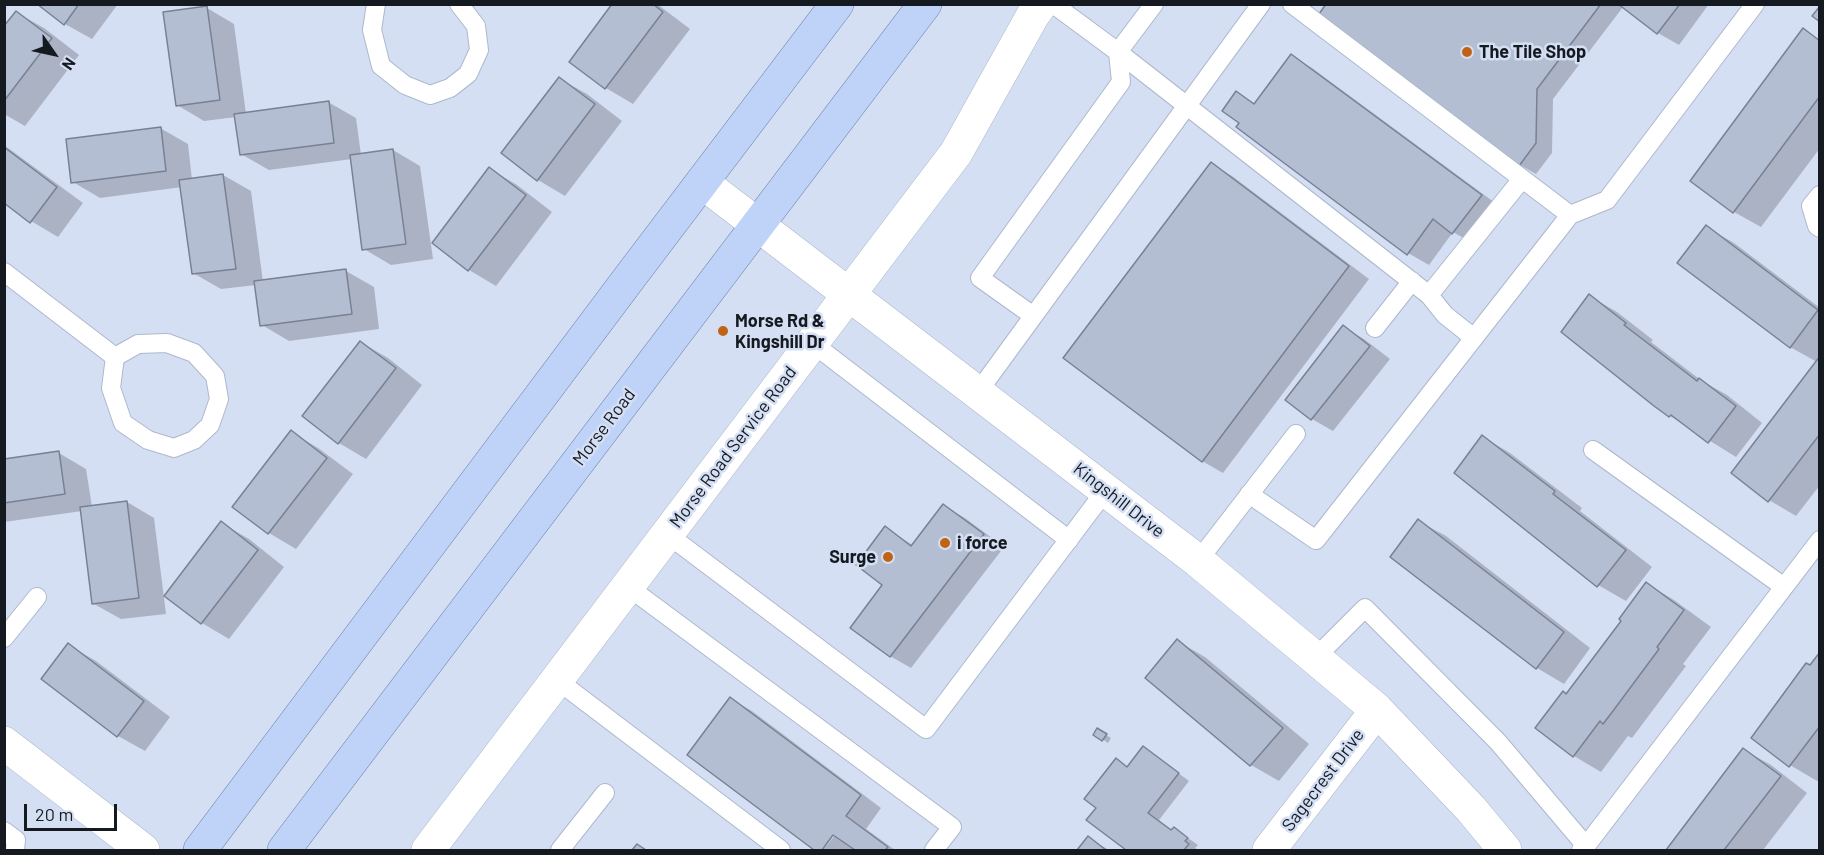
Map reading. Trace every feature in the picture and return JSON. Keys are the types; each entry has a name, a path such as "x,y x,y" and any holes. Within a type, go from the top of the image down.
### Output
{"main road":[{"path":"200,850 837,4"},
{"name":"Morse Road","path":"284,850 926,4"}],"street":[{"name":"Morse Road Service Road","path":"428,850 956,153 1041,4"},
{"name":"Kingshill Drive","path":"703,183 1198,561 1315,658 1377,710 1471,808 1505,850"},
{"name":"Sagecrest Drive","path":"1269,850 1377,710"},
{"path":"4,743 143,850"}],"lane":[{"path":"376,4 372,30 381,66 405,85 430,95 450,88 468,74 479,50 476,26 459,4"},
{"path":"1053,4 1412,281 1429,295 1444,315 1474,338"},
{"path":"1032,315 980,278 1121,82 1118,52 1154,4"},
{"path":"978,392 1261,4"},
{"path":"1292,4 1570,215"},
{"path":"1249,494 1316,540 1570,215 1607,200 1755,4"},
{"path":"1429,295 1521,179"},
{"path":"1820,195 1811,206 1817,226 1820,228"},
{"path":"4,272 115,357"},
{"path":"1376,328 1412,281"},
{"path":"167,343 194,353 215,376 219,399 210,425 194,440 174,448 148,440 123,423 111,388 115,357 138,344 167,343"},
{"path":"812,343 1069,540"},
{"path":"1198,561 1296,434"},
{"path":"1593,450 1784,586"},
{"path":"667,534 926,729 1106,490"},
{"path":"1315,658 1365,608 1498,742 1584,848 1820,540"},
{"path":"627,586 952,827 934,850"},
{"path":"4,638 37,597"},
{"path":"557,680 781,850"},
{"path":"560,850 605,793"},
{"path":"4,831 16,840 15,850"}],"building":[{"path":"37,4 79,4 64,25"},
{"path":"612,4 653,4 663,12 605,89 569,62"},
{"name":"The Tile Shop","path":"1326,4 1601,4 1537,89 1536,143 1519,166 1319,14"},
{"path":"1618,4 1680,4 1657,34"},
{"path":"207,6 220,100 176,106 163,12"},
{"path":"1820,6 1820,22 1812,16"},
{"path":"16,11 52,38 4,101 4,26"},
{"path":"1803,28 1820,41 1820,96 1733,213 1690,181"},
{"path":"1291,54 1482,195 1452,234 1433,219 1407,255 1236,127 1239,123 1222,111 1236,91 1254,104"},
{"path":"559,77 595,104 537,181 501,153"},
{"path":"329,101 334,143 240,155 234,114"},
{"path":"161,127 166,171 71,183 66,139"},
{"path":"4,147 57,187 30,223 4,203"},
{"path":"393,149 406,244 362,250 350,155"},
{"path":"1211,162 1349,266 1202,462 1063,358"},
{"path":"489,167 526,195 468,271 432,243"},
{"path":"223,174 236,269 192,274 179,180"},
{"path":"1706,225 1818,310 1790,348 1677,263"},
{"path":"346,269 352,314 260,326 254,281"},
{"path":"1589,294 1626,323 1624,325 1697,381 1699,378 1736,406 1708,443 1671,415 1669,417 1654,406 1561,332"},
{"path":"1343,325 1370,346 1311,420 1285,400"},
{"path":"360,341 396,368 338,444 302,416"},
{"path":"1820,356 1820,434 1768,502 1731,473"},
{"path":"291,430 327,458 268,534 232,507"},
{"path":"1482,435 1626,550 1597,587 1454,473"},
{"path":"59,451 65,494 4,503 4,459"},
{"path":"127,501 139,598 92,604 80,507"},
{"path":"943,504 984,534 890,657 850,628 882,585 856,565 885,526 911,546"},
{"path":"1418,519 1564,632 1536,669 1390,557"},
{"path":"221,521 258,550 201,624 164,596"},
{"path":"1646,582 1684,610 1657,647 1659,649 1613,711 1603,724 1600,721 1573,757 1535,728 1563,691 1566,694 1621,621 1619,619"},
{"path":"1177,639 1283,728 1250,766 1145,678"},
{"path":"68,643 144,701 117,737 41,679"},
{"path":"1820,652 1820,726 1789,767 1751,738 1806,663 1810,665"},
{"path":"730,697 861,795 846,816 888,847 885,850 855,850 833,835 822,850 814,850 687,755"},
{"path":"1097,728 1107,734 1102,741 1093,735"},
{"path":"1143,746 1179,773 1148,813 1171,830 1174,827 1188,838 1185,841 1189,844 1184,850 1126,850 1086,820 1096,808 1084,799 1116,758 1127,767"},
{"path":"1743,748 1781,776 1724,850 1666,850"},
{"path":"1088,836 1106,850 1077,850"},
{"path":"637,844 646,850 632,850"}],"place":[{"name":"The Tile Shop","path":"1467,52"},
{"name":"Morse Rd & Kingshill Dr","path":"723,331"},
{"name":"i force","path":"945,543"},
{"name":"Surge","path":"888,557"}]}
